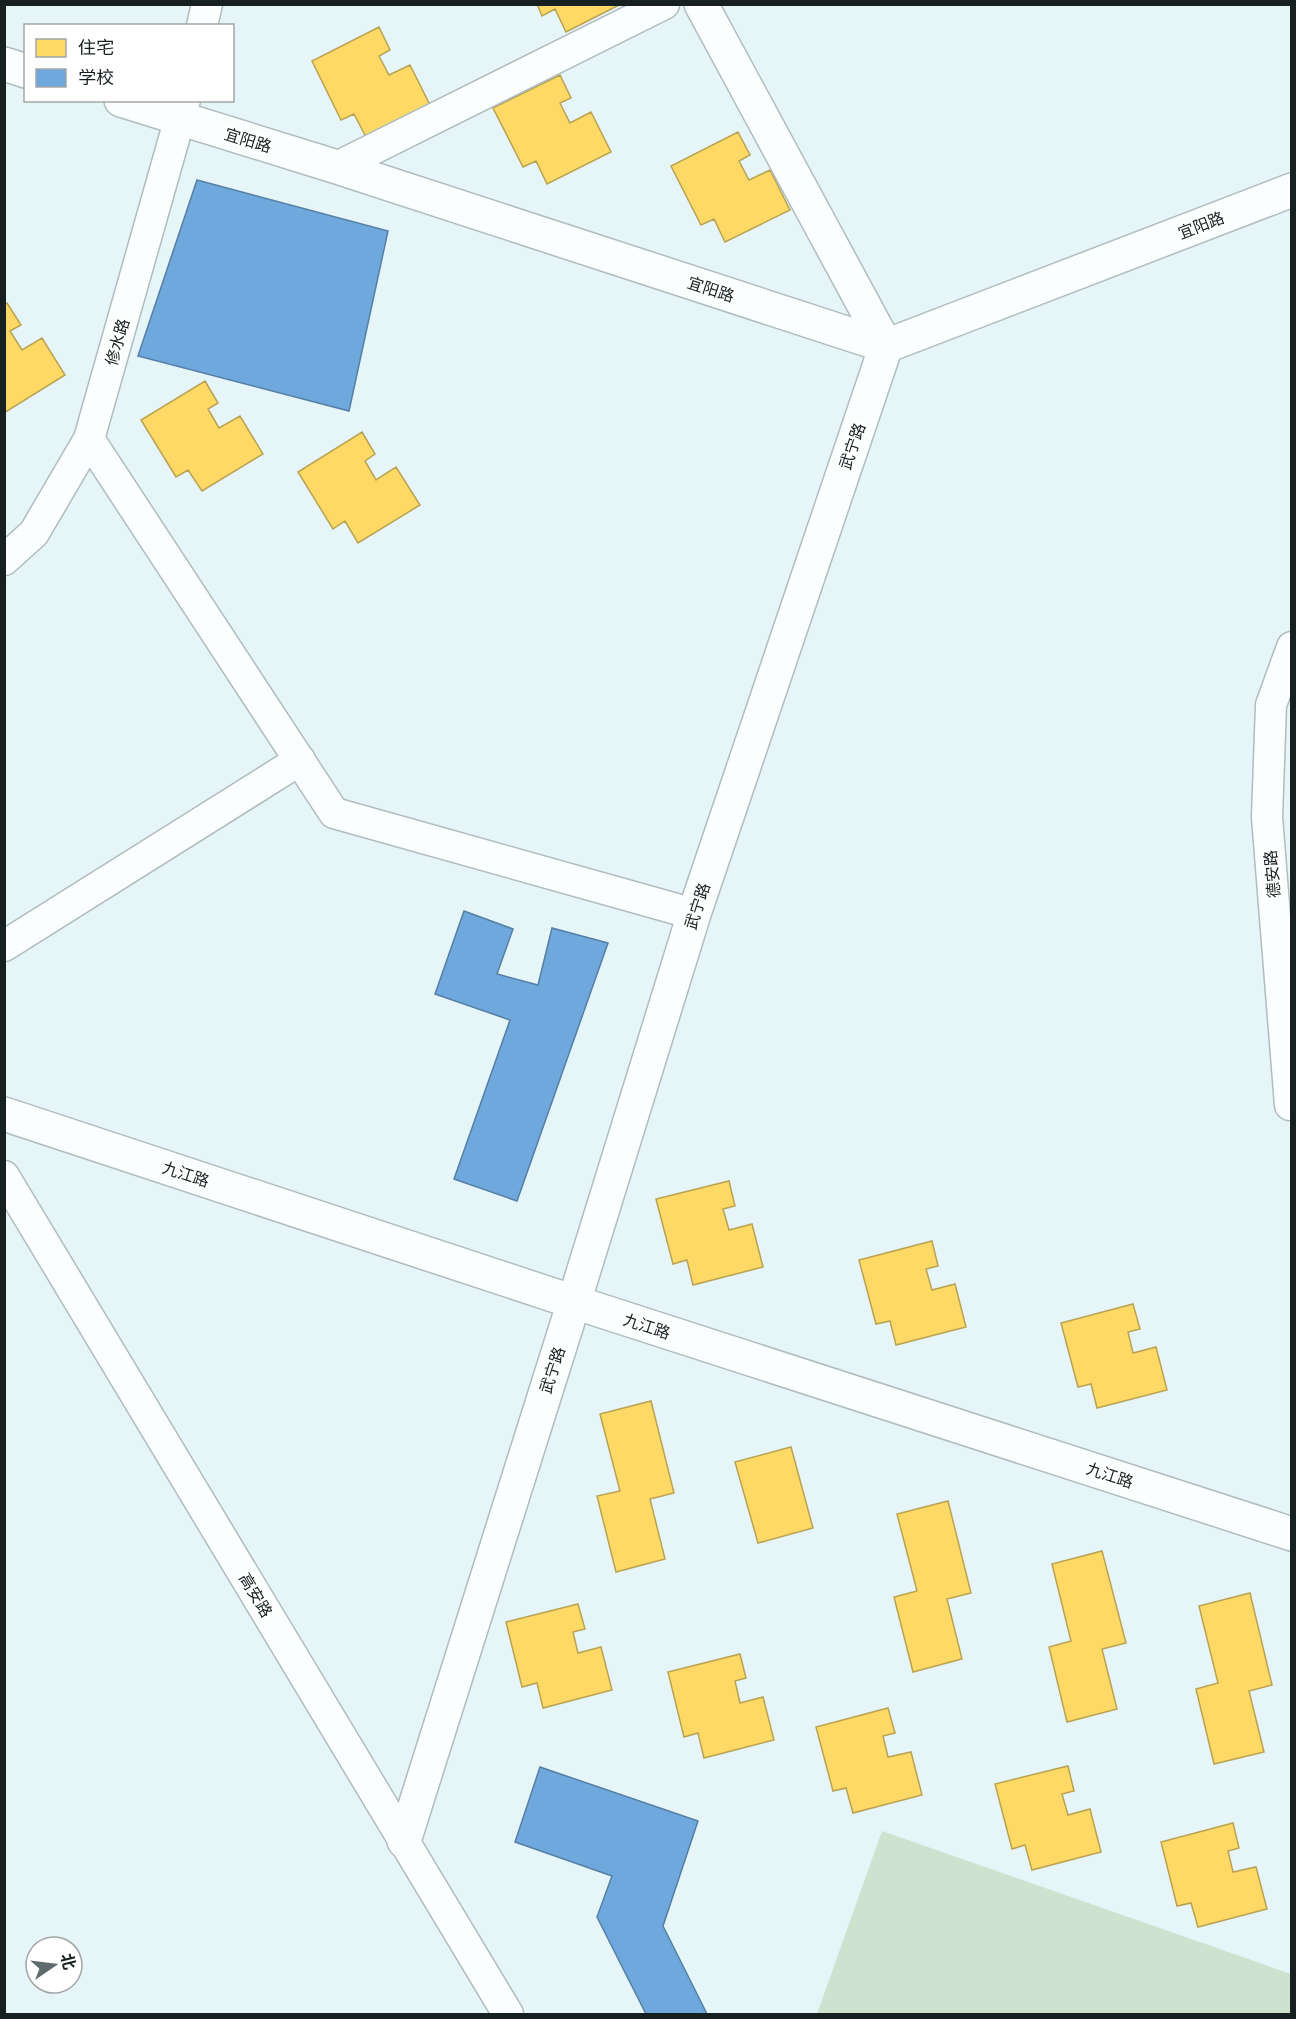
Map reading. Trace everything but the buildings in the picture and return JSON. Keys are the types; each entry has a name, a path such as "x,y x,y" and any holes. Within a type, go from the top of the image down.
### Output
{"street":[{"path":"202,24 207,4"},
{"path":"337,167 664,4"},
{"path":"701,4 886,346"},
{"path":"4,64 24,70"},
{"name":"宜阳路","path":"133,102 183,110 337,167 886,346 1292,190"},
{"name":"修水路","path":"4,560 34,533 89,439 183,110"},
{"name":"武宁路","path":"404,1841 694,914 886,346"},
{"path":"89,439 334,813 694,914"},
{"name":"德安路","path":"1290,1105 1267,817 1271,705 1292,647"},
{"path":"4,946 300,760"},
{"name":"九江路","path":"4,1114 574,1302 1292,1534"},
{"name":"高安路","path":"4,1176 508,2014"}],"green space":[{"path":"882,1831 1291,1974 1291,2014 817,2014"}]}
